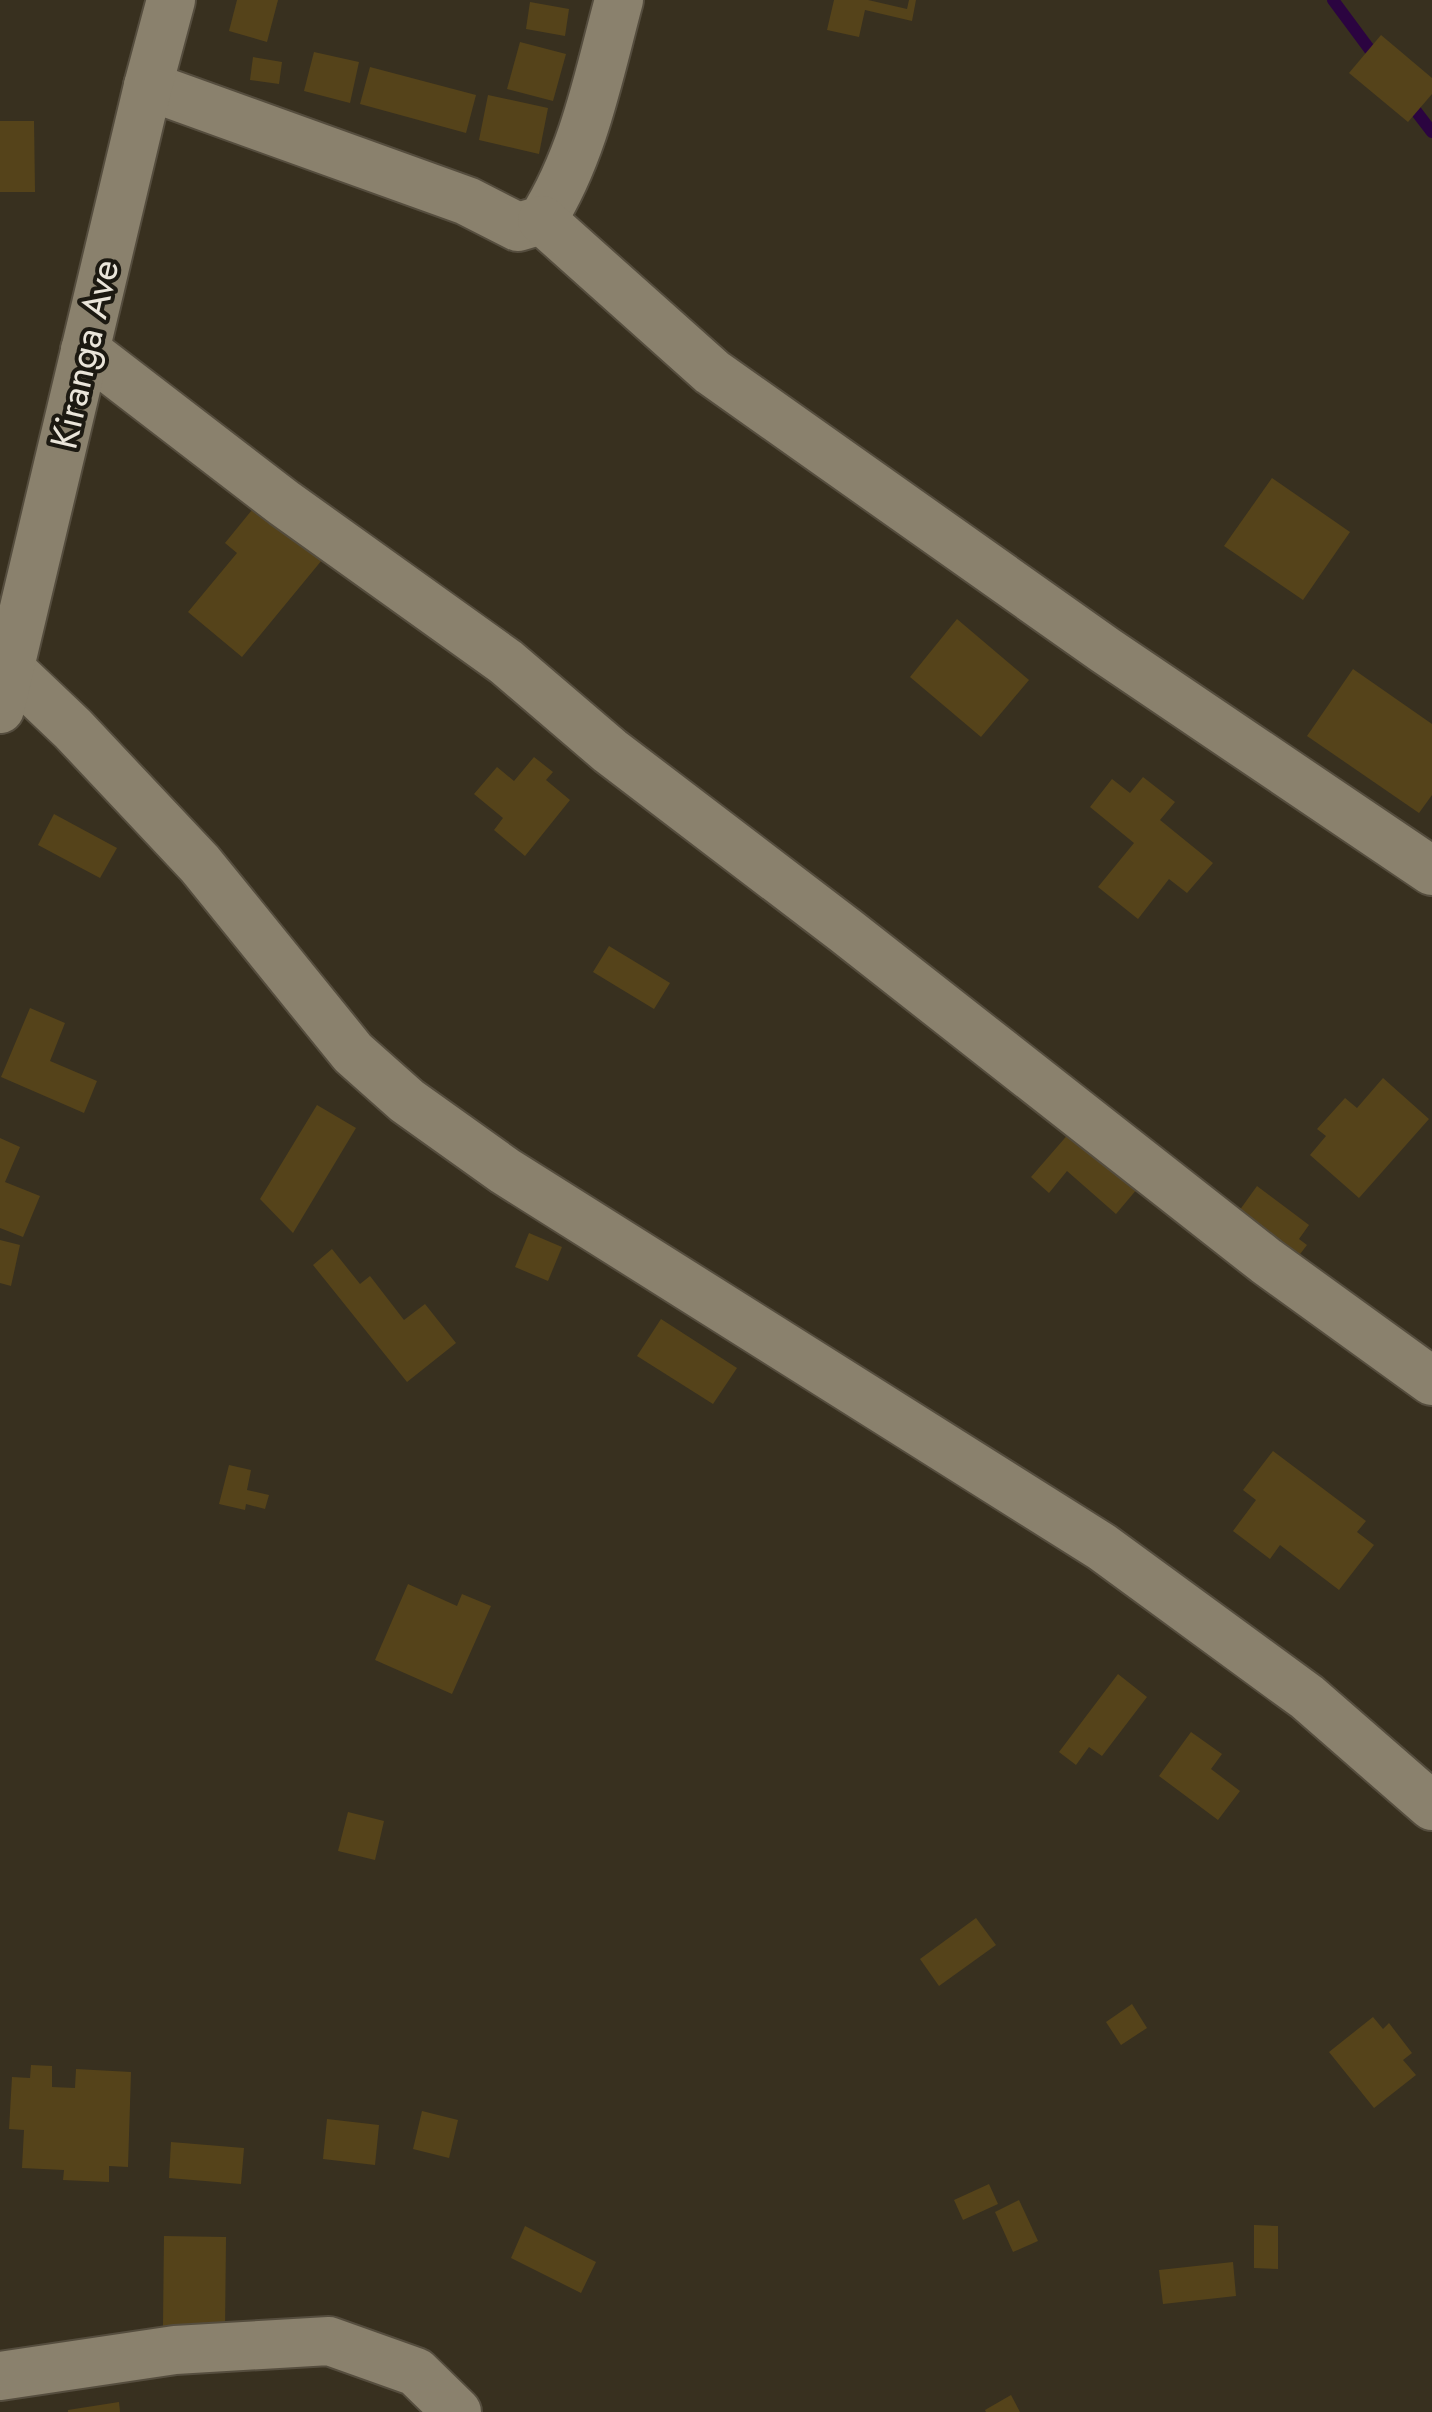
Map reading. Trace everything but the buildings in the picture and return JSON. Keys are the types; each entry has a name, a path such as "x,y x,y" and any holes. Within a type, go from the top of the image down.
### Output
{"street":[{"name":"Kiranga Ave","path":"6,690 171,0"},
{"path":"148,86 468,201 518,227 542,220 556,199 579,145 619,0"},
{"path":"542,220 712,372 1105,650 1432,871"},
{"path":"85,350 284,503 506,662 610,751 1266,1261 1432,1381"},
{"path":"6,690 73,729 200,864 353,1052 407,1101 506,1171 1102,1547 1307,1697 1432,1806"},
{"path":"0,2376 175,2350 328,2341 416,2372 458,2412"}],"waterway":[{"path":"1333,0 1379,62"},
{"path":"1409,102 1432,132"}]}
